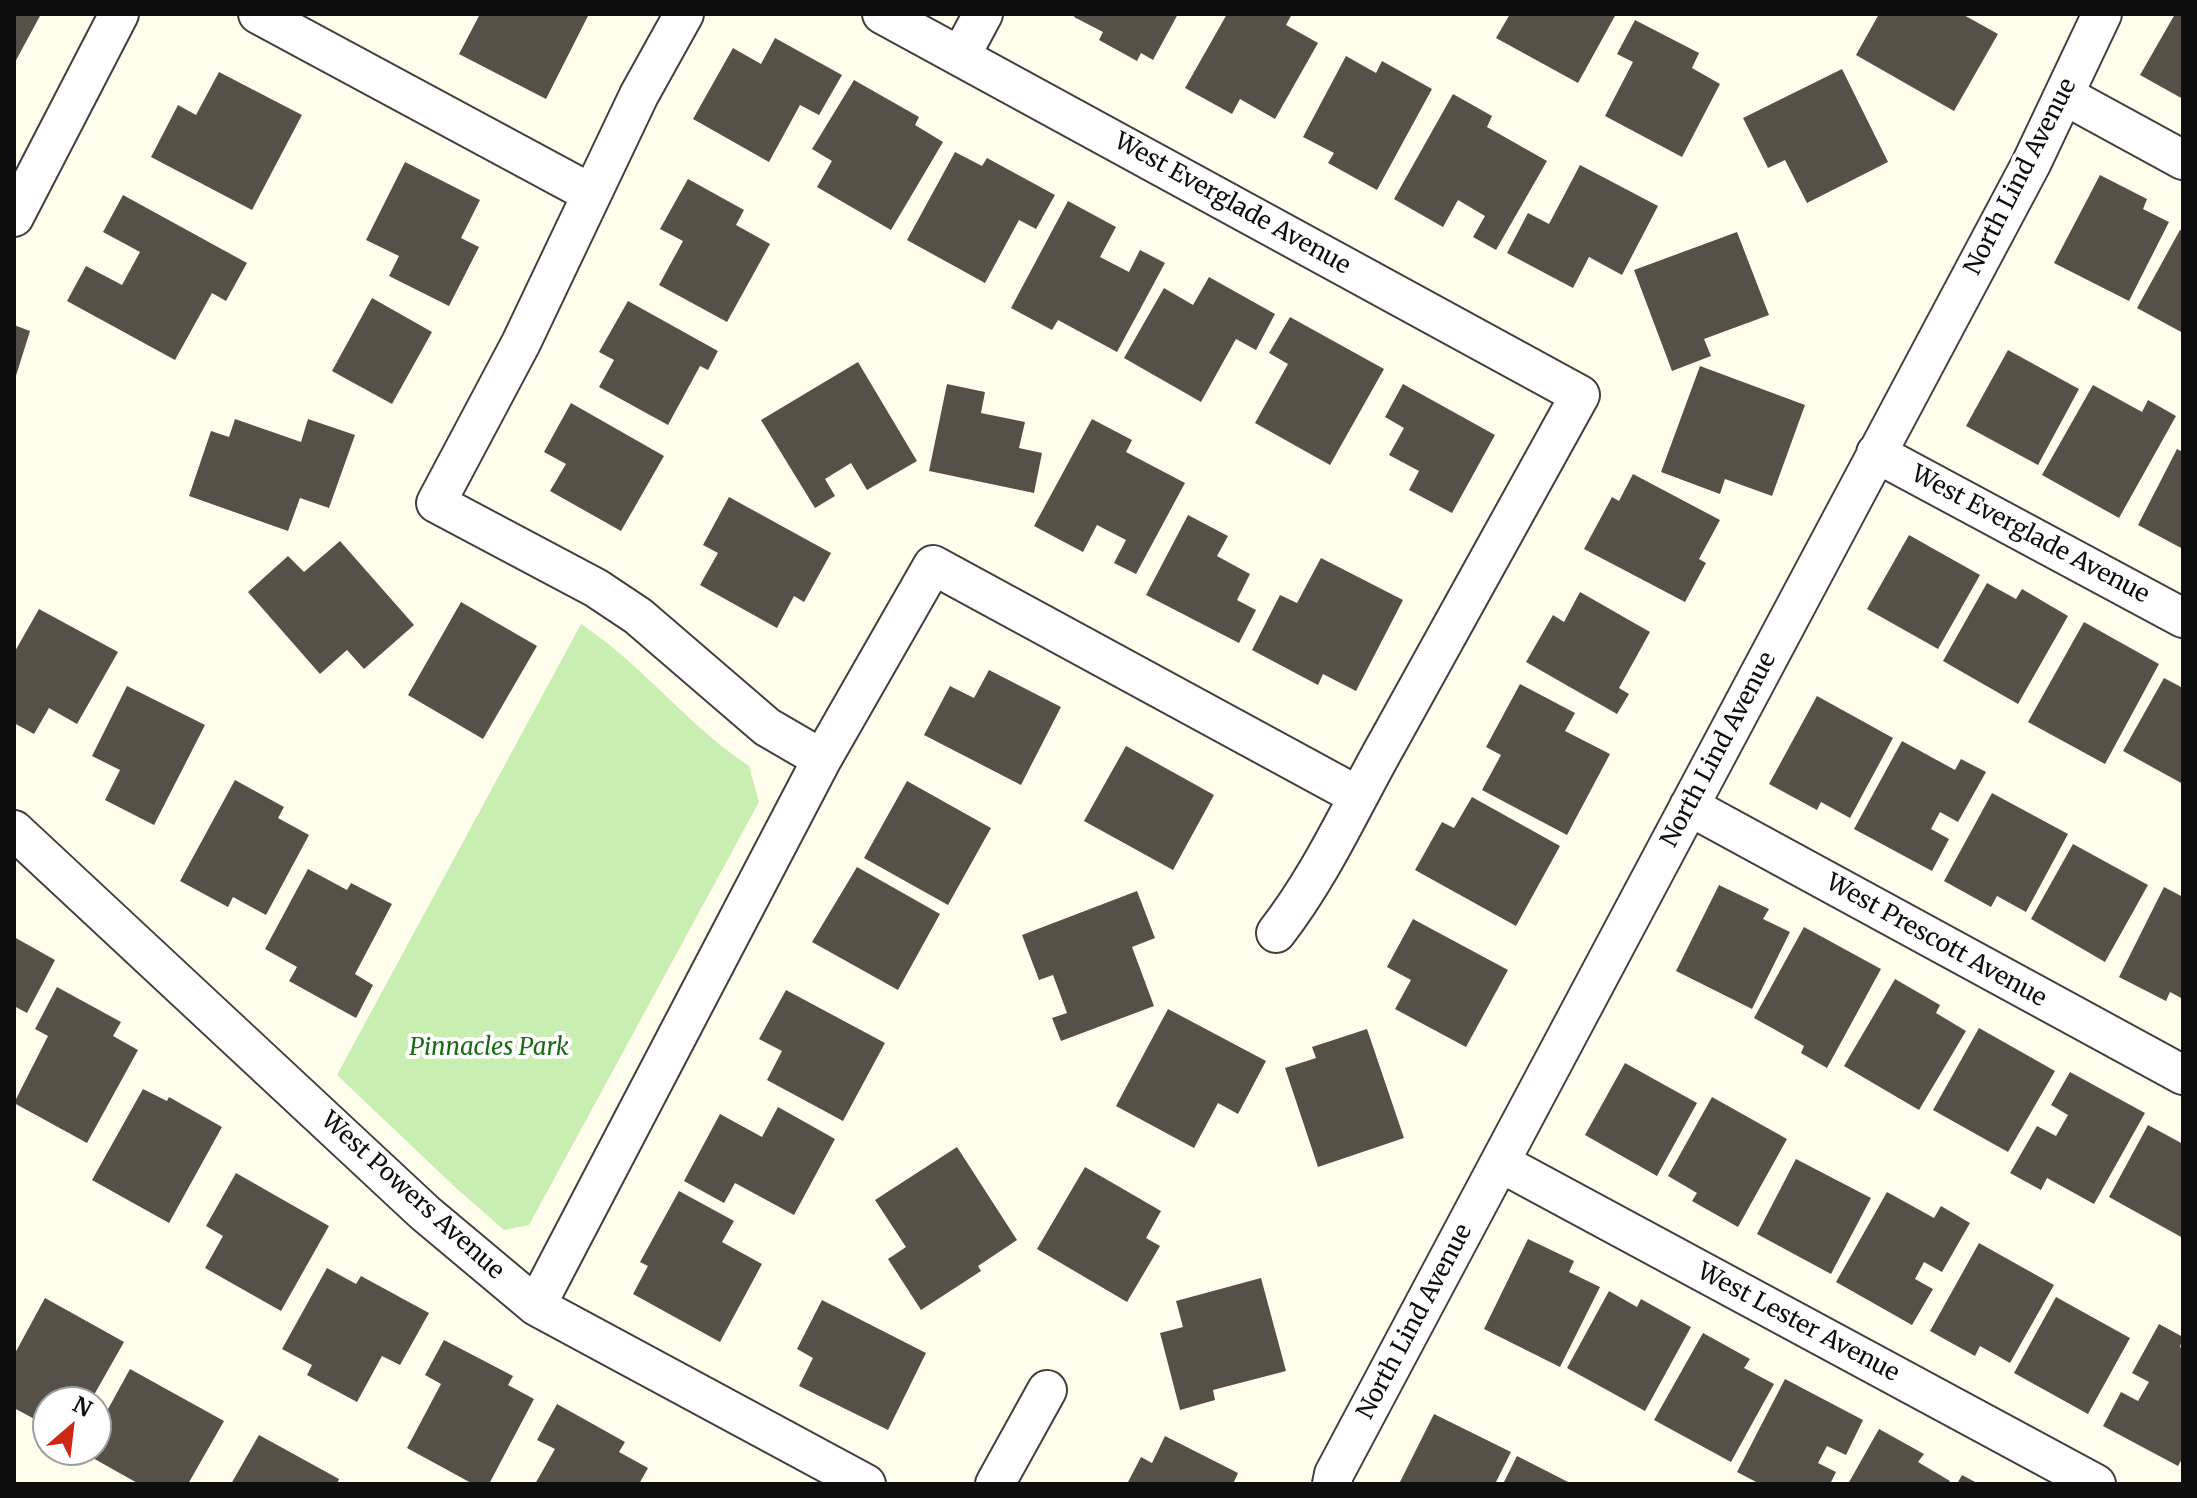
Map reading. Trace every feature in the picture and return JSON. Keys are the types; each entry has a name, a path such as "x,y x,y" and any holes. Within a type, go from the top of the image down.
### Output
{"street":[{"path":"14,217 119,14"},
{"path":"258,14 592,194"},
{"path":"684,14 639,95 521,343 436,503 617,602 638,616 767,727 822,759"},
{"name":"West Everglade Avenue","path":"882,14 1580,395 1358,796"},
{"path":"961,55 983,14"},
{"name":"North Lind Avenue","path":"1332,1484 1334,1474 2031,164 2102,14"},
{"path":"2064,95 2183,160"},
{"name":"West Everglade Avenue","path":"1876,453 2183,618"},
{"path":"536,1306 822,759 933,565 1358,796 1303,898 1276,933"},
{"name":"West Prescott Avenue","path":"1689,806 2183,1075"},
{"name":"West Powers Avenue","path":"14,830 425,1213 536,1306 866,1484"},
{"name":"West Lester Avenue","path":"1501,1163 2096,1484"},
{"path":"995,1484 1047,1390"}],"green space":[{"name":"Pinnacles Park","path":"581,624 625,658 705,732 749,766 759,802 529,1225 504,1230 337,1075"}],"building":[{"path":"14,14 41,14 14,64"},
{"path":"480,14 589,14 546,99 459,54"},
{"path":"1075,14 1178,14 1153,60 1141,53 1137,61 1099,40 1103,32 1074,17"},
{"path":"1227,14 1292,14 1286,25 1318,43 1275,119 1240,99 1232,114 1185,88"},
{"path":"1510,14 1616,14 1578,83 1496,38"},
{"path":"1879,14 1962,14 1998,34 1954,111 1856,55"},
{"path":"2175,14 2183,14 2183,99 2140,75"},
{"path":"1635,20 1699,53 1692,68 1720,84 1682,157 1605,116 1633,62 1617,54"},
{"path":"775,38 842,75 819,115 800,105 769,162 693,119 733,48 761,64"},
{"path":"1346,56 1376,73 1382,61 1432,89 1377,190 1328,163 1334,153 1303,137"},
{"path":"1842,69 1888,162 1807,203 1785,160 1768,168 1743,118"},
{"path":"219,72 302,115 252,210 151,157 178,105 196,115"},
{"path":"854,80 919,117 915,125 943,142 891,230 817,187 832,161 812,149"},
{"path":"1453,94 1492,116 1487,127 1547,161 1496,250 1473,237 1485,216 1458,200 1443,227 1394,199"},
{"path":"955,152 982,166 987,158 1055,195 1036,229 1019,220 985,283 907,240"},
{"path":"405,162 480,200 461,238 479,247 449,306 389,276 399,256 366,240"},
{"path":"1580,165 1658,206 1622,275 1589,257 1573,288 1507,253 1528,213 1549,224"},
{"path":"2100,175 2147,199 2143,209 2169,222 2129,301 2054,263"},
{"path":"688,179 744,210 736,225 770,244 727,322 659,285 683,241 660,229"},
{"path":"123,195 247,263 226,301 212,293 175,360 67,301 86,266 122,285 140,252 103,232"},
{"path":"1068,201 1116,227 1100,257 1129,272 1140,250 1165,263 1117,352 1058,320 1052,330 1011,308"},
{"path":"2180,230 2183,231 2183,333 2137,308"},
{"path":"1737,232 1769,315 1704,339 1711,356 1672,371 1634,270"},
{"path":"1209,277 1275,314 1256,350 1236,339 1201,402 1124,358 1164,288 1193,305"},
{"path":"372,298 432,332 392,404 332,371"},
{"path":"628,301 718,351 708,370 700,366 668,425 599,387 614,360 599,352"},
{"path":"1290,317 1384,369 1330,465 1255,423 1288,364 1269,353"},
{"path":"14,325 30,331 15,379 14,379"},
{"path":"2008,350 2079,389 2038,465 1966,426"},
{"path":"858,362 917,461 867,490 851,463 825,479 835,496 815,508 761,420"},
{"path":"1700,366 1805,405 1772,496 1725,479 1720,494 1661,472"},
{"path":"947,384 985,392 981,413 1025,422 1019,448 1042,453 1034,493 929,471"},
{"path":"1403,384 1495,435 1452,513 1409,490 1419,471 1389,455 1404,428 1385,417"},
{"path":"2093,385 2142,412 2148,400 2176,416 2119,518 2042,475"},
{"path":"571,403 664,456 621,531 550,491 566,464 544,452"},
{"path":"235,419 301,442 308,419 355,435 329,508 300,498 288,531 189,496 211,431 229,437"},
{"path":"1092,419 1132,440 1126,452 1185,483 1136,574 1114,563 1126,540 1097,525 1083,552 1034,526"},
{"path":"2177,449 2183,452 2183,549 2138,525"},
{"path":"1633,474 1720,520 1699,559 1706,563 1685,602 1584,549 1612,497 1619,501"},
{"path":"729,497 831,553 804,602 794,596 777,628 700,585 718,553 703,545"},
{"path":"1188,515 1228,536 1217,556 1250,574 1237,600 1256,610 1239,643 1146,595"},
{"path":"1909,535 1980,575 1938,649 1867,609"},
{"path":"340,541 414,625 364,669 347,650 320,674 248,592 288,556 304,572"},
{"path":"1321,558 1403,600 1356,691 1323,674 1318,685 1252,650 1280,595 1297,603"},
{"path":"1987,583 2016,599 2022,589 2068,616 2018,704 1943,661"},
{"path":"1580,592 1650,632 1619,688 1629,694 1617,714 1526,662 1553,615 1564,622"},
{"path":"461,602 537,646 483,739 408,695"},
{"path":"39,609 118,652 77,724 49,708 34,734 14,723 14,653"},
{"path":"2084,622 2159,664 2105,764 2028,722"},
{"path":"989,670 1061,707 1021,785 924,735 950,686 974,698"},
{"path":"2164,678 2183,688 2183,784 2123,751"},
{"path":"1520,684 1575,713 1565,731 1610,754 1567,835 1482,790 1501,755 1486,747"},
{"path":"127,686 205,725 154,825 105,800 120,770 92,756"},
{"path":"1817,696 1893,738 1850,818 1821,802 1817,810 1769,784"},
{"path":"1902,741 1955,770 1961,759 1986,772 1958,822 1940,812 1931,829 1949,839 1932,871 1854,829"},
{"path":"1126,746 1214,795 1173,870 1084,821"},
{"path":"235,780 284,807 278,818 309,835 266,915 233,897 228,907 180,881"},
{"path":"907,781 991,828 948,905 864,858"},
{"path":"1992,793 2068,834 2026,912 1997,896 1991,907 1944,881"},
{"path":"1472,797 1560,846 1516,926 1415,870 1442,822 1454,828"},
{"path":"2073,844 2148,885 2105,962 2031,919"},
{"path":"857,867 940,914 898,990 812,942"},
{"path":"308,869 347,890 351,883 392,904 355,974 373,985 356,1018 289,981 297,967 265,949"},
{"path":"1719,885 1769,909 1763,919 1790,932 1752,1009 1676,971"},
{"path":"2164,887 2183,897 2183,999 2170,992 2166,1001 2119,977"},
{"path":"1137,891 1155,938 1132,947 1154,1006 1061,1041 1052,1018 1067,1013 1053,975 1039,980 1022,935"},
{"path":"1413,919 1508,970 1466,1047 1395,1009 1411,980 1387,967"},
{"path":"1804,927 1881,969 1827,1068 1801,1053 1804,1046 1754,1018"},
{"path":"14,937 55,960 27,1013 14,1006"},
{"path":"1895,979 1940,1005 1936,1013 1966,1031 1919,1110 1844,1066"},
{"path":"57,987 121,1022 113,1036 138,1050 87,1143 14,1103 48,1036 35,1029"},
{"path":"786,990 885,1043 843,1121 767,1080 782,1051 759,1039"},
{"path":"1168,1009 1266,1061 1238,1114 1218,1103 1194,1148 1116,1106"},
{"path":"1979,1028 2055,1071 2008,1152 1933,1110"},
{"path":"1367,1029 1404,1138 1318,1167 1285,1068 1316,1058 1312,1047"},
{"path":"1625,1063 1697,1103 1657,1176 1585,1135"},
{"path":"2070,1072 2145,1113 2094,1204 2047,1178 2041,1190 2010,1173 2037,1126 2056,1136 2068,1115 2051,1105"},
{"path":"143,1089 167,1101 169,1097 222,1127 169,1223 92,1180"},
{"path":"1712,1097 1787,1139 1738,1227 1692,1201 1697,1193 1668,1176"},
{"path":"778,1107 835,1139 794,1215 735,1183 724,1203 684,1181 720,1114 762,1137"},
{"path":"2148,1125 2183,1144 2183,1238 2109,1197"},
{"path":"957,1147 1017,1240 978,1266 981,1271 921,1310 888,1259 906,1247 875,1200"},
{"path":"1796,1159 1871,1198 1831,1274 1757,1234"},
{"path":"1085,1167 1161,1211 1146,1238 1160,1246 1127,1302 1037,1249"},
{"path":"236,1173 329,1226 281,1311 205,1268 223,1236 206,1226"},
{"path":"679,1191 734,1221 722,1242 762,1264 720,1342 633,1294 648,1266 640,1262"},
{"path":"1887,1192 1934,1218 1941,1206 1970,1223 1942,1272 1924,1262 1915,1279 1933,1289 1912,1325 1836,1282"},
{"path":"1528,1239 1574,1261 1569,1272 1600,1287 1560,1367 1484,1329"},
{"path":"1979,1243 2054,1285 2010,1363 1980,1346 1975,1356 1930,1331"},
{"path":"327,1268 356,1284 361,1276 429,1313 400,1365 382,1356 357,1402 307,1375 312,1365 282,1349"},
{"path":"1261,1278 1286,1371 1213,1390 1215,1400 1180,1410 1160,1333 1183,1327 1176,1301"},
{"path":"1609,1291 1637,1307 1641,1299 1691,1327 1645,1411 1567,1368"},
{"path":"2056,1297 2130,1338 2088,1414 2014,1373"},
{"path":"45,1298 124,1342 99,1386 32,1386 32,1418 14,1408 14,1355"},
{"path":"822,1300 926,1353 888,1430 799,1386 813,1358 797,1349"},
{"path":"2159,1324 2183,1337 2180,1347 2183,1349 2183,1457 2178,1466 2103,1426 2121,1392 2138,1401 2149,1382 2132,1373"},
{"path":"1703,1333 1750,1359 1744,1368 1774,1384 1731,1462 1654,1420"},
{"path":"444,1340 513,1376 508,1385 534,1399 489,1484 473,1484 407,1448 441,1384 425,1375"},
{"path":"130,1369 224,1421 188,1484 139,1484 107,1466 112,1466 112,1402"},
{"path":"1785,1379 1863,1420 1846,1455 1827,1446 1818,1463 1836,1472 1830,1484 1760,1484 1737,1472"},
{"path":"557,1404 625,1442 619,1452 648,1468 639,1484 535,1484 555,1449 537,1440"},
{"path":"1434,1414 1511,1452 1495,1484 1399,1484"},
{"path":"1879,1429 1924,1454 1918,1462 1950,1481 1948,1484 1848,1484"},
{"path":"259,1435 339,1479 337,1484 231,1484"},
{"path":"1165,1436 1238,1473 1233,1484 1127,1484 1141,1457 1152,1463"},
{"path":"1517,1456 1572,1484 1503,1484"},
{"path":"1962,1475 1979,1484 1957,1484"}]}
